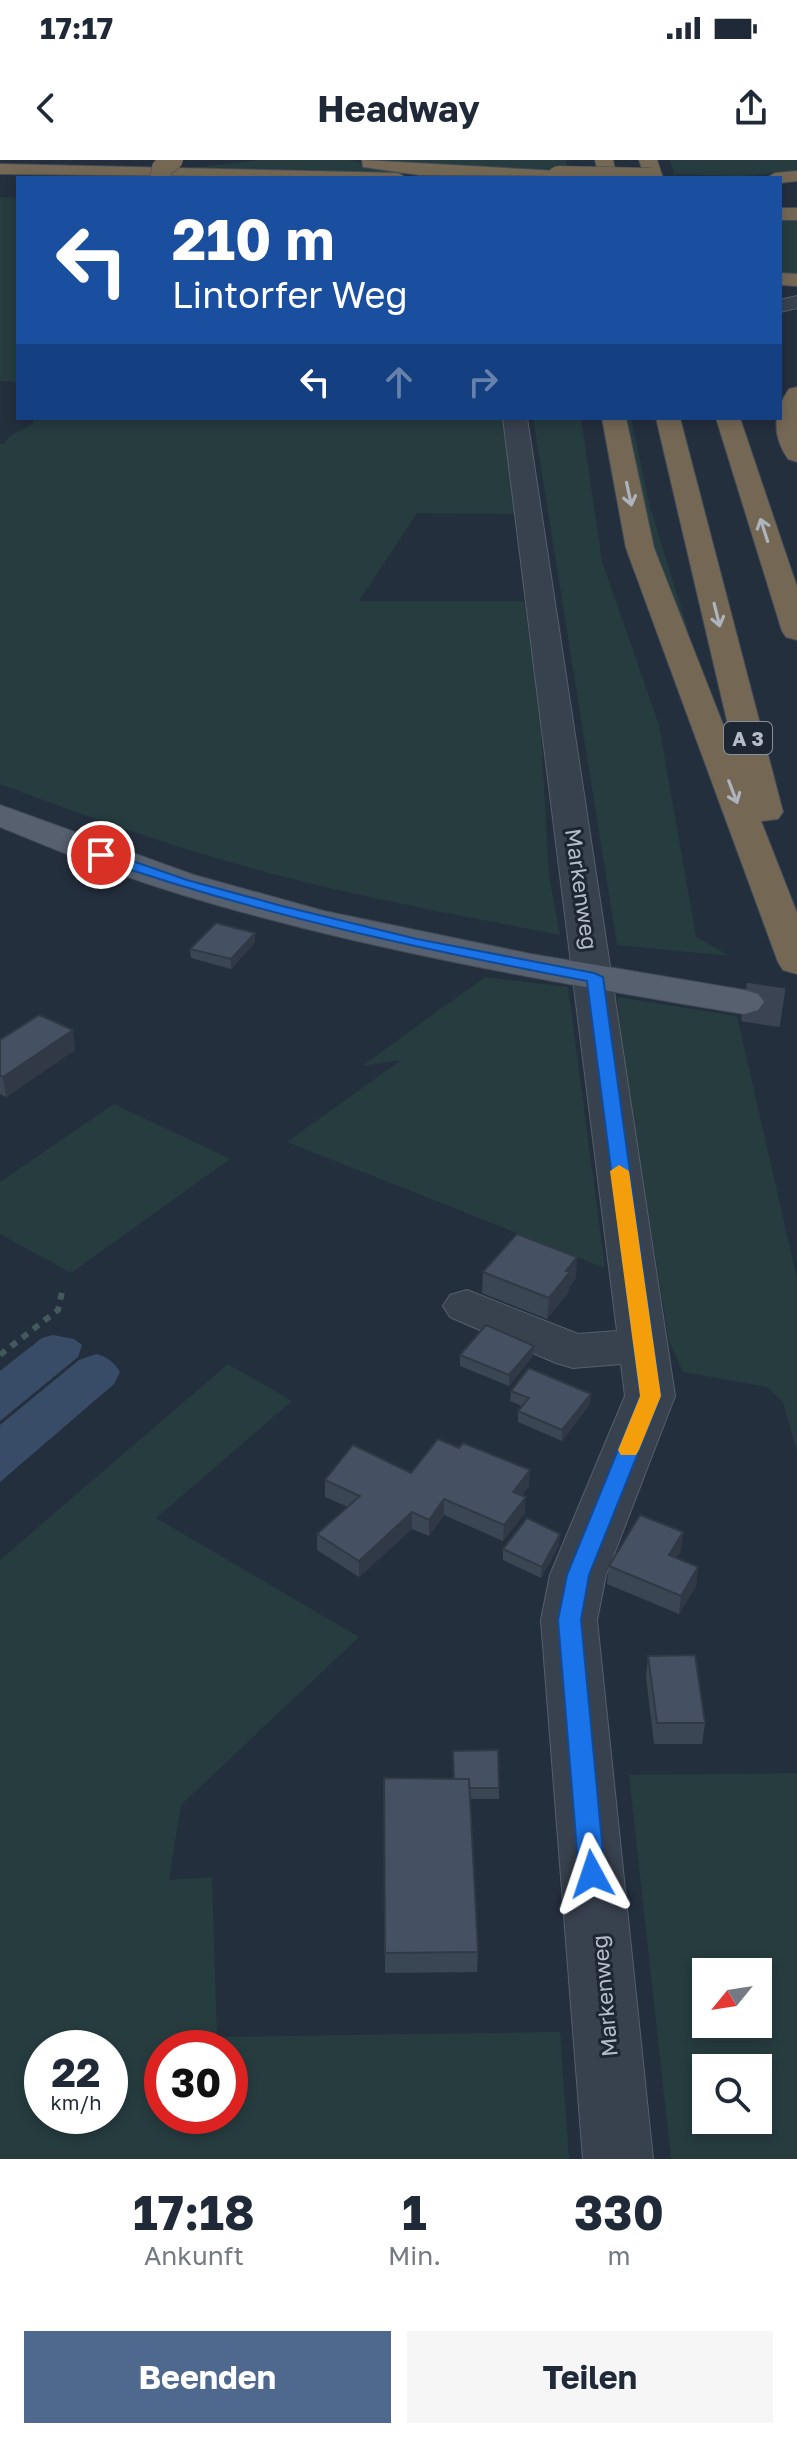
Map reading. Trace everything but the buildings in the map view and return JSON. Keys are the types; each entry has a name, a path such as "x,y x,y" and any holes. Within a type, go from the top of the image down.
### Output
{"highway":[{"path":"160,176 162,168 173,160"},
{"path":"0,168 180,165 235,160"},
{"path":"361,160 410,170 558,176"},
{"path":"87,167 338,176"},
{"path":"0,168 277,174"},
{"path":"0,168 185,176"},
{"path":"797,394 788,431 790,445 797,454"},
{"path":"614,420 640,548 797,962"},
{"name":"A 3","path":"668,420 797,937"},
{"path":"729,420 797,631"}],"main road":[{"path":"0,815 181,883 277,909 417,944 744,1002"}],"street":[{"path":"783,318 797,302"},
{"name":"Markenweg","path":"515,420 650,1396 578,1575 569,1620 618,2159"},
{"path":"467,1306 573,1351 643,1346"}],"path":[{"path":"0,1355 58,1310 62,1292"}],"green space":[{"path":"259,160 349,160 387,171 431,175 194,168"},
{"path":"379,160 566,160 568,170 416,167"},
{"path":"670,160 797,160 797,171 742,176 674,174"},
{"path":"0,197 16,198 16,382 0,381"},
{"path":"782,220 797,220 797,275 782,273"},
{"path":"504,420 515,514 417,513 359,601 524,601 540,714 549,875 560,935 392,902 267,872 197,853 0,784 0,444 33,422"},
{"path":"533,420 581,420 602,561 659,725 696,937 730,956 617,945"},
{"path":"620,420 631,420 650,507 689,633 679,633 645,538"},
{"path":"485,977 568,987 605,1268 287,1142 401,1060 362,1066"},
{"path":"617,997 737,1016 797,1279 797,1452 783,1402 767,1387 683,1372 669,1341 623,1055"},
{"path":"114,1104 230,1159 71,1273 0,1234 0,1182"},
{"path":"228,1364 292,1401 156,1518 359,1637 181,1805 169,1880 212,1877 217,2030 144,2030 144,2134 248,2134 248,2037 560,2032 569,2159 0,2159 0,1560"},
{"path":"797,1773 797,2159 671,2159 629,1775"}],"water":[{"path":"53,1335 74,1339 82,1345 78,1357 0,1421 0,1371 42,1338"},
{"path":"96,1354 110,1360 120,1372 114,1384 0,1482 0,1425 79,1360"}],"tunnel":[{"path":"744,1002 797,1010"}],"slow traffic":[{"path":"619,1171 650,1396 629,1450"}],"route":[{"path":"101,855 181,883 417,944 594,977 650,1396 578,1575 569,1620 592,1874"}]}
